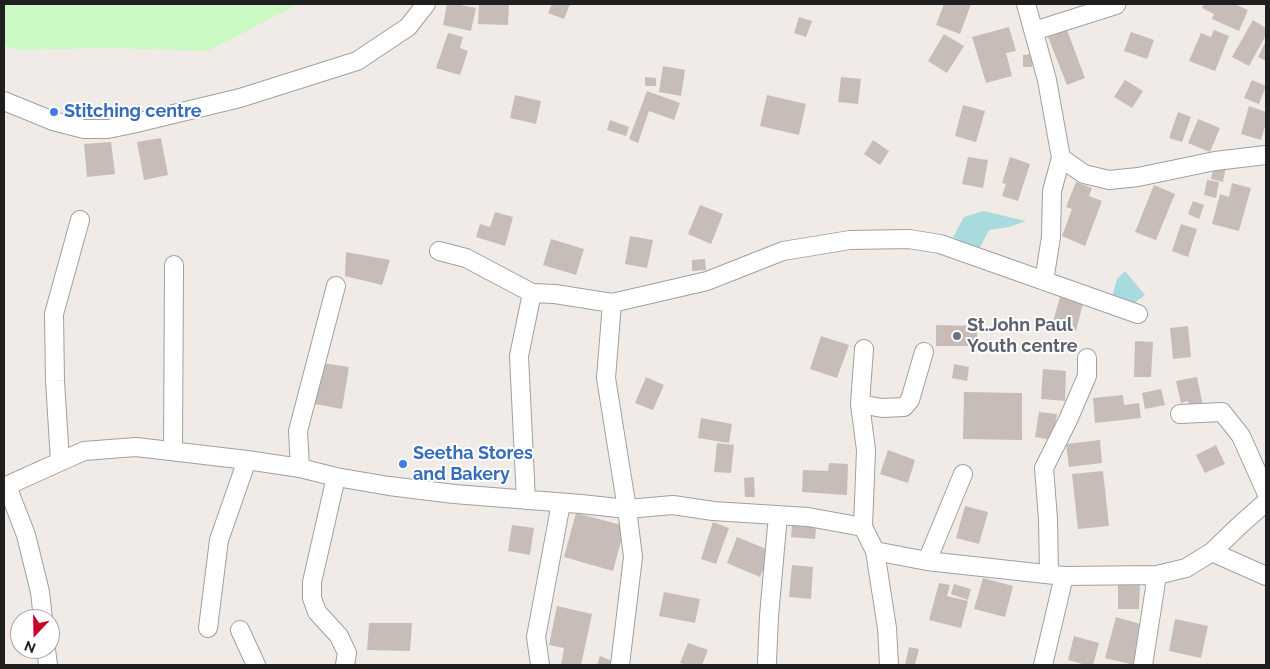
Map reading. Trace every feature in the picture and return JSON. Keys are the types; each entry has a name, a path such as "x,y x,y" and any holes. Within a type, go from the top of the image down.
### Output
{"street":[{"path":"4,101 53,122 84,129 108,129 132,124 240,98 357,61 408,27 426,4"},
{"path":"1026,4 1047,80 1061,158 1052,190 1051,237 1044,281"},
{"path":"1034,31 1116,5"},
{"path":"1061,158 1084,174 1109,180 1138,177 1215,161 1266,155"},
{"path":"60,461 55,381 54,314 80,220"},
{"path":"439,251 466,258 532,292 612,303 708,281 783,251 850,240 909,239 940,244 1138,314"},
{"path":"173,451 174,265"},
{"path":"300,468 298,431 336,286"},
{"path":"526,500 520,356 532,292"},
{"path":"612,303 606,378 628,509 632,558 620,665"},
{"path":"864,350 860,404 866,450 863,527 875,550 887,628 889,665"},
{"path":"860,404 882,408 904,408 910,400 924,352"},
{"path":"1043,665 1056,575 1048,519 1044,468 1087,376 1088,358"},
{"path":"1180,414 1222,412 1241,436 1266,492"},
{"path":"42,609 40,592 26,536 6,486 84,451 136,446 300,468 336,477 437,492 628,509 674,505 713,511 808,517 863,527"},
{"path":"208,628 219,540 246,460"},
{"path":"928,561 963,474"},
{"path":"336,477 312,582 312,598 317,612 339,636 347,653 345,665"},
{"path":"875,550 928,561 1056,575 1157,575 1186,568 1212,552 1266,502"},
{"path":"540,665 536,637 561,503"},
{"path":"767,662 768,616 778,515"},
{"path":"1212,552 1266,576"},
{"path":"1143,665 1157,575"},
{"path":"240,630 256,665"}],"green space":[{"path":"4,4 298,4 208,51 108,48 18,50 4,45"}],"water":[{"path":"983,211 1026,221 1009,227 989,230 978,251 953,237 964,217"},
{"path":"1125,271 1145,295 1130,306 1112,297 1117,279"}],"building":[{"path":"447,4 476,8 471,31 443,25"},
{"path":"479,4 509,4 508,25 478,24"},
{"path":"552,4 570,4 564,19 548,13"},
{"path":"944,4 971,4 960,34 936,25"},
{"path":"1204,4 1234,4 1248,10 1239,31 1212,19 1214,14 1202,8"},
{"path":"799,17 812,21 806,37 794,33"},
{"path":"1253,20 1266,28 1266,35 1249,66 1232,57"},
{"path":"1009,27 1016,51 1006,53 1012,76 986,83 972,37"},
{"path":"1067,30 1085,78 1067,85 1048,37"},
{"path":"1214,30 1229,36 1215,71 1189,61 1201,33 1211,37"},
{"path":"1131,32 1154,40 1147,59 1124,51"},
{"path":"448,33 463,37 460,48 468,51 460,75 436,68"},
{"path":"944,34 964,46 947,73 928,61"},
{"path":"1266,41 1266,61 1258,57"},
{"path":"1032,54 1032,67 1023,67 1023,55"},
{"path":"663,66 685,70 681,96 659,92"},
{"path":"645,77 656,78 656,86 645,86"},
{"path":"841,77 861,79 858,104 838,102"},
{"path":"1125,80 1143,91 1132,108 1114,97"},
{"path":"1252,80 1266,86 1259,104 1244,98"},
{"path":"647,91 680,103 674,120 649,111 638,143 629,139"},
{"path":"515,95 541,101 536,124 510,118"},
{"path":"767,95 806,104 799,135 760,126"},
{"path":"963,105 985,111 976,142 955,136"},
{"path":"1249,106 1266,112 1266,123 1261,140 1241,134"},
{"path":"1178,112 1191,117 1182,142 1169,138"},
{"path":"1198,119 1220,128 1210,152 1188,143"},
{"path":"610,120 629,127 626,136 607,130"},
{"path":"161,138 168,175 144,180 137,142"},
{"path":"873,140 889,151 880,165 864,154"},
{"path":"111,142 115,174 87,177 84,144"},
{"path":"968,157 988,160 983,188 962,184"},
{"path":"1010,157 1030,164 1018,201 1002,196 1006,184 1002,183"},
{"path":"1214,164 1226,166 1223,182 1211,179"},
{"path":"1207,180 1219,182 1216,198 1204,195"},
{"path":"1076,182 1092,188 1089,196 1102,201 1085,246 1062,236 1072,209 1066,207"},
{"path":"1232,183 1251,188 1239,231 1212,224 1220,194 1229,197"},
{"path":"1154,185 1175,194 1156,240 1135,232"},
{"path":"1193,201 1204,205 1199,219 1188,214"},
{"path":"700,205 723,214 711,244 688,234"},
{"path":"495,212 513,217 505,246 476,237 480,224 490,227"},
{"path":"1181,224 1197,229 1188,257 1172,251"},
{"path":"630,236 653,240 647,268 625,264"},
{"path":"551,239 584,249 576,275 543,265"},
{"path":"346,252 390,260 382,285 345,276"},
{"path":"705,259 706,270 692,271 692,260"},
{"path":"1060,297 1083,303 1076,331 1063,328 1062,332 1051,329"},
{"name":"St.John Paul Youth centre","path":"936,325 977,326 977,346 936,346"},
{"path":"1188,326 1191,357 1173,359 1170,328"},
{"path":"821,336 849,345 837,378 810,369"},
{"path":"1135,341 1153,342 1151,377 1134,377"},
{"path":"322,363 349,367 342,409 315,404"},
{"path":"954,364 969,367 967,381 952,378"},
{"path":"1043,369 1066,371 1065,401 1041,399"},
{"path":"646,377 664,385 653,410 635,403"},
{"path":"1197,377 1203,406 1190,409 1188,401 1181,403 1176,381"},
{"path":"1161,389 1165,405 1145,409 1142,393"},
{"path":"964,392 1022,393 1022,440 963,439"},
{"path":"1123,395 1124,405 1139,403 1141,418 1095,423 1093,398"},
{"path":"1039,412 1057,414 1053,440 1035,437"},
{"path":"701,418 732,424 729,443 698,438"},
{"path":"1100,440 1102,463 1069,467 1066,444"},
{"path":"717,443 734,445 731,473 714,472"},
{"path":"1216,445 1225,464 1205,473 1196,455"},
{"path":"888,450 915,460 908,483 880,474"},
{"path":"829,463 848,464 847,495 802,492 803,470 828,471"},
{"path":"1103,471 1109,526 1078,529 1072,474"},
{"path":"754,477 755,497 745,497 744,478"},
{"path":"965,506 988,512 979,544 956,538"},
{"path":"576,513 625,526 613,571 564,557"},
{"path":"713,522 729,528 716,564 701,559"},
{"path":"512,525 534,528 530,555 508,551"},
{"path":"792,525 816,527 815,539 791,537"},
{"path":"737,537 771,551 760,577 727,563"},
{"path":"792,565 813,567 811,599 789,597"},
{"path":"983,578 1013,586 1005,617 974,609"},
{"path":"1140,580 1139,609 1118,609 1118,584"},
{"path":"939,583 950,585 947,596 968,601 961,628 929,620"},
{"path":"954,584 971,589 968,600 951,594"},
{"path":"664,592 700,599 695,623 659,616"},
{"path":"557,606 592,614 581,665 561,665 564,648 549,645"},
{"path":"1116,617 1144,625 1134,665 1105,658"},
{"path":"1175,619 1208,626 1201,658 1169,651"},
{"path":"369,623 412,623 410,651 367,650"},
{"path":"1074,636 1099,643 1093,665 1068,660"},
{"path":"688,643 708,650 702,665 680,663"},
{"path":"909,647 919,649 915,665 905,665"},
{"path":"600,656 617,663 617,665 597,665"}],"place":[{"name":"Stitching centre","path":"54,112"},
{"name":"St.John Paul Youth centre","path":"957,336"},
{"name":"Seetha Stores and Bakery","path":"403,464"}]}
